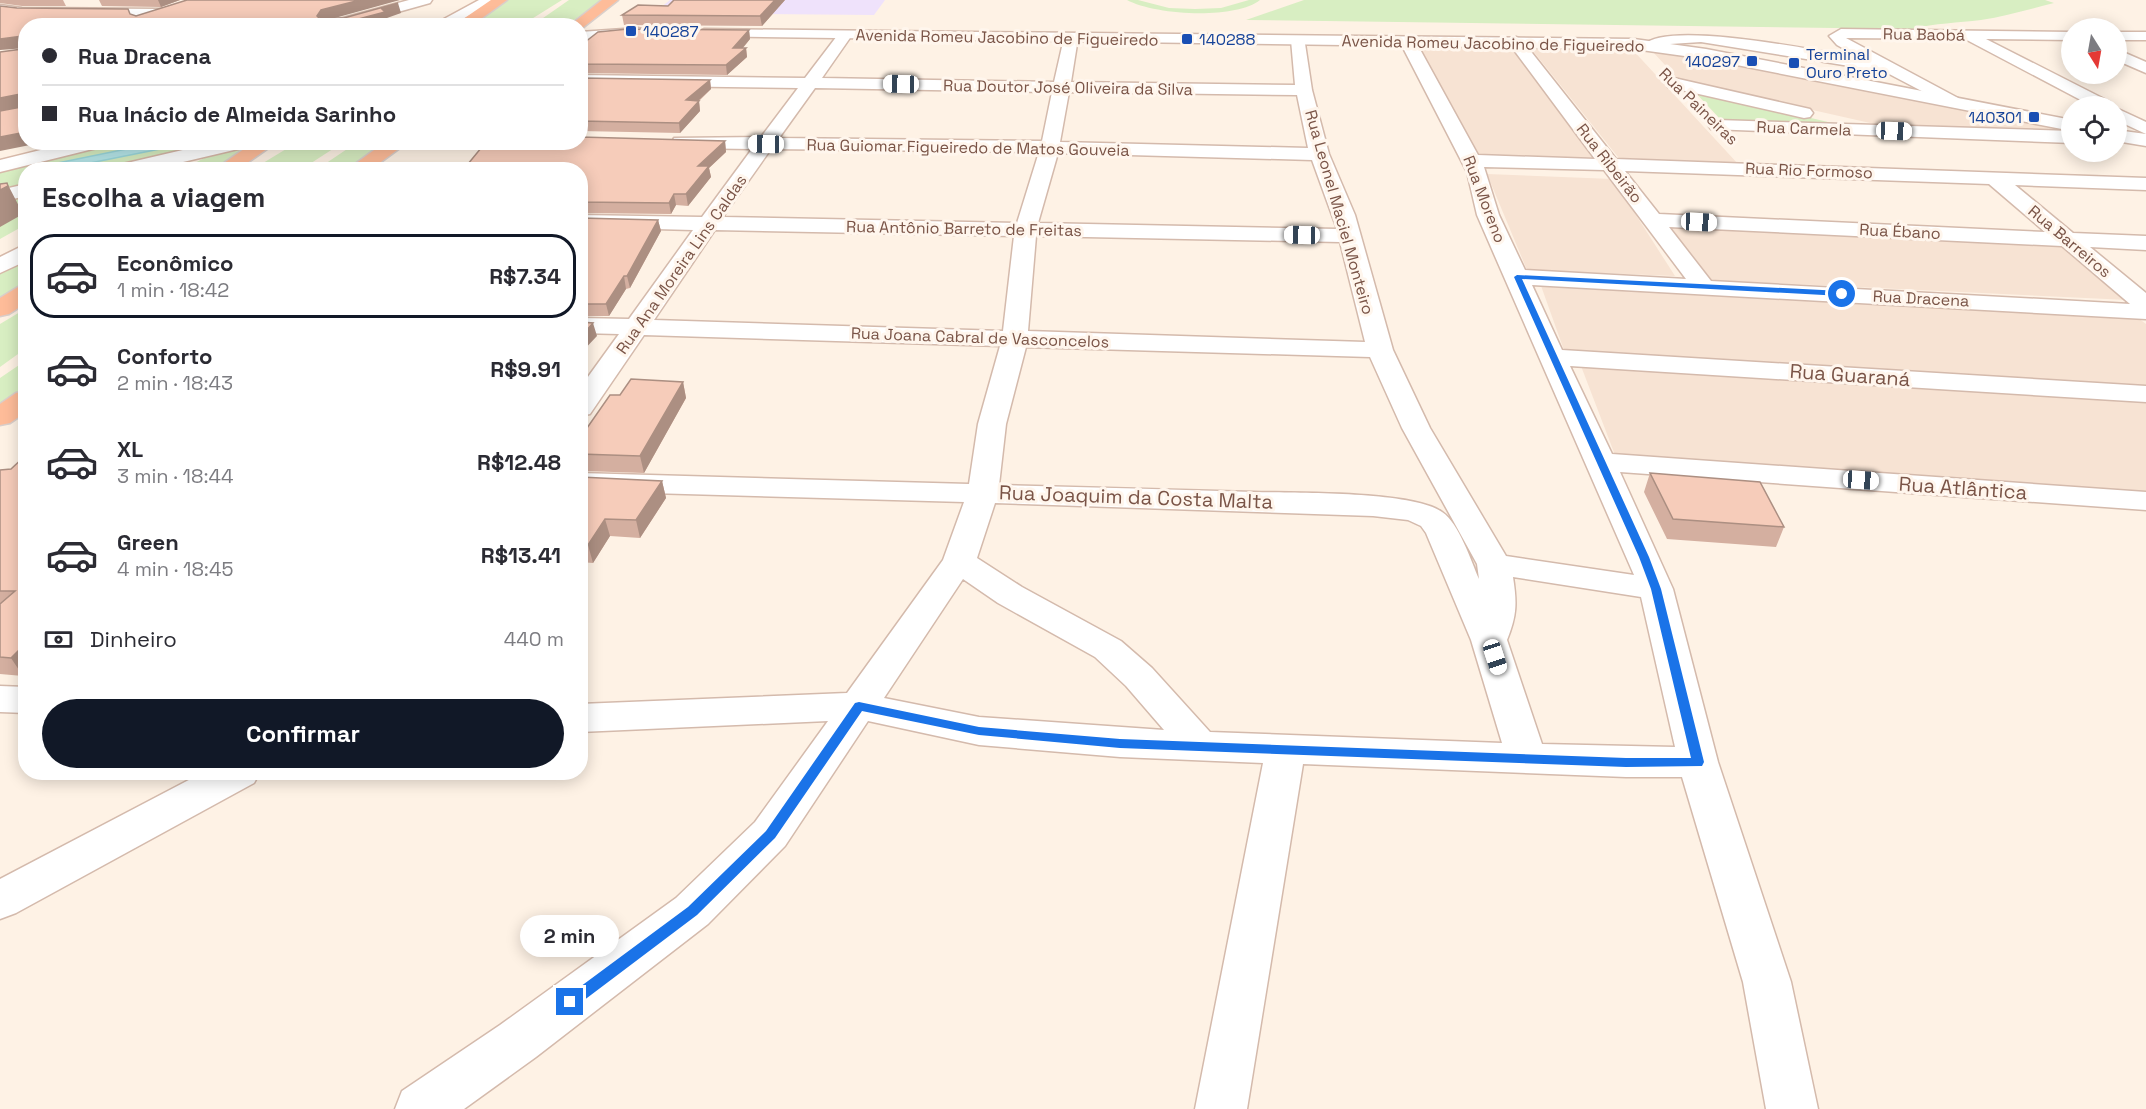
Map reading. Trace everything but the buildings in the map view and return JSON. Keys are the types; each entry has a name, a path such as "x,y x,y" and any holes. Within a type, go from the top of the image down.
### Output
{"highway":[{"path":"472,18 500,0"},
{"path":"586,18 611,0"},
{"path":"236,162 255,150"},
{"path":"368,162 387,150"},
{"path":"0,309 18,297"},
{"path":"0,417 18,405"}],"street":[{"path":"359,18 425,0"},
{"path":"454,18 490,0"},
{"path":"0,9 22,12 167,11 147,18"},
{"path":"589,16 630,31"},
{"path":"588,36 630,31 658,32"},
{"name":"Avenida Romeu Jacobino de Figueiredo","path":"692,33 1652,45 2061,124"},
{"name":"Rua Baobá","path":"1952,102 1884,67 1836,36 1841,33 2061,36"},
{"name":"Rua Ana Moreira Lins Caldas","path":"588,397 708,224 845,34"},
{"path":"1965,35 2084,96"},
{"path":"2127,36 2146,36"},
{"path":"421,1109 518,1041 692,911 770,834 959,561 983,492 992,424 1015,338 1026,229 1050,147 1071,38"},
{"name":"Rua Baobá","path":"1652,45 1669,40 1701,38 1884,67"},
{"name":"Rua Leonel Maciel Monteiro","path":"1299,40 1304,90 1319,154 1340,204 1380,350 1416,428 1494,564 1499,601 1498,619 1489,640"},
{"name":"Rua Moreno","path":"1408,42 1477,172 1488,215 1650,573 1698,762 1767,982 1792,1109"},
{"name":"Rua Ribeirão","path":"1516,42 1702,285"},
{"name":"Rua Paineiras","path":"1634,44 1733,139"},
{"path":"2127,59 2146,68"},
{"name":"Rua Doutor José Oliveira da Silva","path":"588,80 1304,90"},
{"path":"1674,83 1879,130"},
{"name":"Rua Carmela","path":"1709,116 1879,130 2061,137"},
{"path":"2127,121 2146,136"},
{"path":"2127,137 2146,136"},
{"name":"Rua Guiomar Figueiredo de Matos Gouveia","path":"662,141 1319,154"},
{"path":"41,158 70,150"},
{"path":"20,162 81,150"},
{"path":"155,162 205,150"},
{"path":"193,162 216,150"},
{"name":"Rua Paineiras","path":"1749,154 1765,169"},
{"name":"Rua Rio Formoso","path":"1471,161 1765,169 2146,184"},
{"path":"0,166 18,162"},
{"name":"Rua Barreiros","path":"1993,177 2146,305"},
{"path":"0,196 18,192"},
{"name":"Rua Ébano","path":"1653,220 2146,243"},
{"name":"Rua Antônio Barreto de Freitas","path":"588,221 1348,236"},
{"path":"0,266 18,256"},
{"name":"Rua Dracena","path":"1517,277 1702,285 2146,312"},
{"name":"Rua Joana Cabral de Vasconcelos","path":"588,326 1380,350"},
{"name":"Rua Guaraná","path":"1553,357 2146,394"},
{"name":"Rua Atlântica","path":"1600,462 2146,501"},
{"name":"Rua Joaquim da Costa Malta","path":"588,482 1316,503 1410,511 1426,515 1435,522 1442,533 1489,640 1527,758"},
{"path":"959,561 1010,595 1062,622 1108,650 1139,677 1198,745"},
{"path":"1494,564 1650,573"},
{"path":"0,699 18,700"},
{"path":"588,718 859,706 979,731 1120,743 1698,762"},
{"path":"1221,1109 1286,748"},
{"path":"0,900 225,780"}],"shaded area":[{"path":"670,0 885,0 874,15 654,13"},
{"path":"1416,44 1516,45 1594,161 1478,159"},
{"path":"1529,46 1631,48 1739,165 1622,162"},
{"path":"1652,51 1673,52 2061,127 2061,134 1888,127 1679,80"},
{"path":"1487,174 1613,179 1675,276 1527,270"},
{"path":"1670,225 2055,242 2128,300 1707,280"},
{"path":"1540,283 2138,318 2146,324 2146,390 1565,353"},
{"path":"1581,366 2146,402 2146,493 1615,455"}],"green space":[{"path":"508,0 562,0 533,18 480,18"},
{"path":"569,0 602,0 577,18 543,18"},
{"path":"1127,0 1138,0 1169,8 1195,9 1221,8 1249,0 1260,0 1232,11 1194,13 1156,9"},
{"path":"1304,0 2045,0 2054,3 1990,18 1912,29 1246,20"},
{"path":"1693,90 1845,126 1721,120"},
{"path":"94,150 187,150 133,162 35,162"},
{"path":"220,150 251,150 230,162 197,162"},
{"path":"284,150 331,150 313,162 265,162"},
{"path":"346,150 379,150 358,162 328,162"},
{"path":"18,165 18,187 0,191 0,169"},
{"path":"18,196 18,229 0,239 0,200"},
{"path":"18,259 18,294 0,306 0,269"},
{"path":"18,313 18,354 0,367 0,324"},
{"path":"18,366 18,392 0,405 0,378"}],"water":[{"path":"122,150 155,150 95,162 62,162"}],"place":[{"name":"140287","path":"631,31"},
{"name":"140288","path":"1187,39"},
{"name":"140297","path":"1752,61"},
{"name":"Terminal Ouro Preto","path":"1794,63"},
{"name":"140301","path":"2034,117"}],"route":[{"path":"570,1002 692,911 770,834 859,706 979,731 1120,743 1626,762 1698,762 1656,589 1644,557 1517,277 1842,294"}]}
